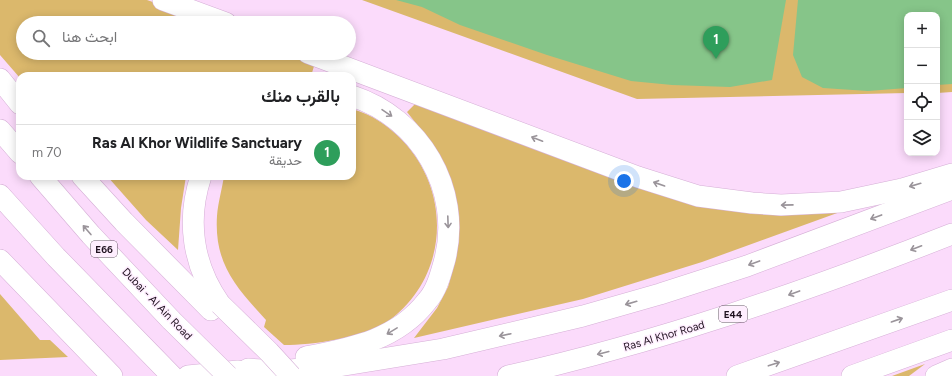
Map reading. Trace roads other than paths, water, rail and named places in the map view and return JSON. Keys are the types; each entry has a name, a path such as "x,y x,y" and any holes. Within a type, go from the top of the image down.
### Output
{"highway":[{"path":"163,0 207,16"},
{"path":"327,60 638,177 698,196 781,205 841,202 902,189 952,174"},
{"path":"0,79 16,99"},
{"path":"188,376 248,369 354,347 389,334 403,324 428,300 442,271 448,238 448,211 444,190 431,160 416,138 400,122 375,105 356,98"},
{"path":"0,130 16,148"},
{"name":"Dubai - Al Ain Road","path":"43,180 91,235 171,320 228,376"},
{"path":"86,180 124,222 215,307 269,352 291,376"},
{"path":"200,180 195,196 192,215 193,235 196,254 202,273 211,291 215,307 276,376"},
{"path":"248,369 278,371 338,366 443,349 583,316 660,294 747,266 952,189"},
{"path":"0,195 117,321 172,376"},
{"name":"Ras Al Khor Road","path":"508,376 626,347 708,323 848,274 952,234"},
{"path":"0,260 112,376"},
{"path":"737,376 952,300"},
{"path":"852,376 952,340"},
{"path":"936,376 952,369"}],"place":[{"name":"Ras Al Khor Wildlife Sanctuary","path":"716,59"}]}
